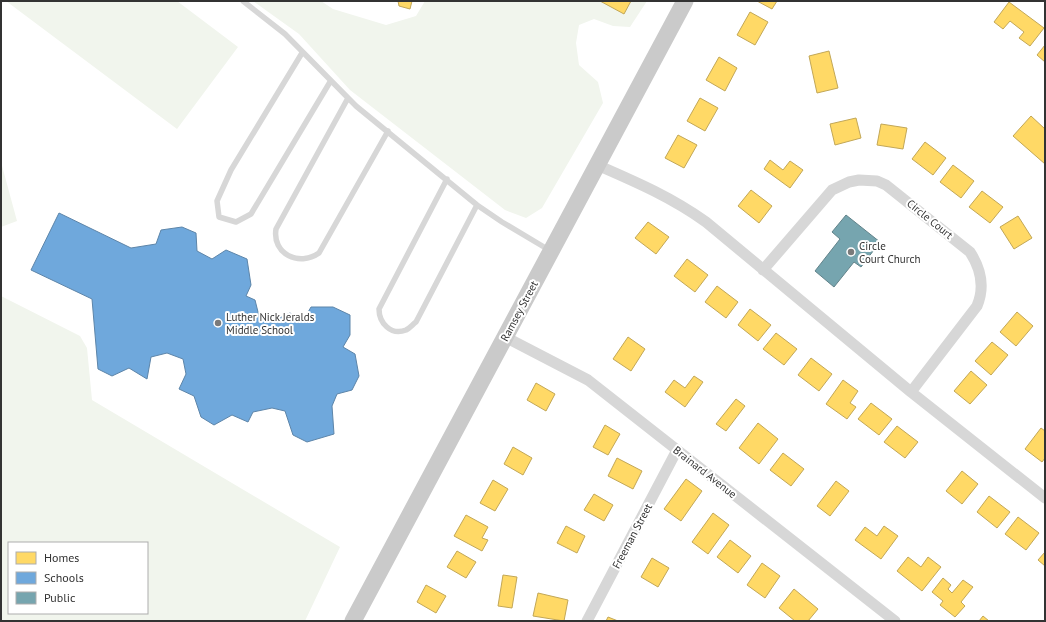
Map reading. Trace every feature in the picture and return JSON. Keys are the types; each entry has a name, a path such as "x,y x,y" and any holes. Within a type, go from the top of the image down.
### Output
{"main road":[{"name":"Ramsey Street","path":"353,621 685,1"}],"street":[{"path":"597,165 658,192 683,206 706,222 911,392 1045,498"},
{"name":"Circle Court","path":"764,270 832,190 845,183 859,180 877,181 886,184 970,252 976,260 981,278 981,297 977,306 911,392"},
{"name":"Brainard Avenue","path":"505,337 588,380 895,621"},
{"name":"Freeman Street","path":"587,621 677,450"}],"lane":[{"path":"243,1 285,34 330,82 348,98 477,205 502,222 551,251"},
{"path":"302,53 231,170 217,201 219,217 236,222 251,214 330,82"},
{"path":"348,98 276,229 275,236 277,244 282,252 300,258 312,258 319,253 388,131"},
{"path":"447,180 379,308 379,317 385,326 395,332 406,330 416,322 477,205"}],"shaded area":[{"path":"6,1 177,1 238,47 177,129"},
{"path":"253,1 321,1 333,9 386,25 416,16 425,1 647,1 630,27 613,26 594,19 579,25 576,43 579,65 598,82 603,103 542,208 526,218 505,210 350,90 299,34"},
{"path":"1,162 17,221 1,227"},
{"path":"1,296 80,336 87,348 92,400 340,547 305,621 1,621"}],"building: Homes":[{"path":"398,1 412,1 410,9 399,6"},
{"path":"600,1 631,1 624,14"},
{"path":"757,1 777,1 772,9"},
{"path":"1009,2 1044,28 1030,46 1019,38 1024,32 1010,21 1003,29 994,22"},
{"path":"750,12 768,22 755,45 737,35"},
{"path":"1045,45 1045,62 1037,55"},
{"path":"829,51 838,88 817,93 809,56"},
{"path":"719,57 737,68 725,91 706,80"},
{"path":"700,98 718,108 705,131 687,121"},
{"path":"1031,116 1045,129 1045,164 1013,136"},
{"path":"856,118 861,138 835,145 830,124"},
{"path":"881,124 907,128 903,149 877,145"},
{"path":"678,135 697,145 684,168 665,158"},
{"path":"925,142 946,158 933,175 912,159"},
{"path":"770,160 783,170 790,161 803,170 790,188 764,169"},
{"path":"953,165 974,181 961,198 940,182"},
{"path":"751,190 772,206 759,223 738,206"},
{"path":"982,191 1003,207 990,223 969,207"},
{"path":"1018,216 1032,238 1014,249 1000,227"},
{"path":"648,222 669,237 656,254 635,238"},
{"path":"687,259 708,275 695,292 674,276"},
{"path":"717,286 738,302 726,318 705,302"},
{"path":"750,309 771,325 758,341 738,325"},
{"path":"1017,312 1033,326 1016,346 1000,332"},
{"path":"776,333 797,349 784,365 763,349"},
{"path":"628,337 645,349 631,371 613,359"},
{"path":"992,342 1008,355 991,375 975,361"},
{"path":"811,358 832,374 819,391 798,375"},
{"path":"971,371 987,385 970,404 954,391"},
{"path":"694,376 703,382 685,407 665,392 674,380 685,388"},
{"path":"843,380 858,391 850,403 856,407 847,419 826,404"},
{"path":"536,383 555,394 546,411 527,400"},
{"path":"736,399 745,406 726,431 716,424"},
{"path":"871,403 892,419 879,435 858,419"},
{"path":"758,423 778,439 759,464 739,448"},
{"path":"605,425 620,434 608,455 593,447"},
{"path":"897,426 918,442 905,458 884,442"},
{"path":"1041,428 1045,431 1045,458 1042,462 1025,449"},
{"path":"513,447 532,458 523,475 504,464"},
{"path":"783,453 804,469 791,486 770,470"},
{"path":"617,458 642,471 633,489 608,476"},
{"path":"962,471 978,484 962,504 946,491"},
{"path":"686,479 702,491 681,521 664,509"},
{"path":"493,480 508,489 495,511 480,503"},
{"path":"836,481 849,491 830,516 817,506"},
{"path":"594,494 613,505 604,521 584,510"},
{"path":"989,496 1010,512 997,528 977,512"},
{"path":"713,513 729,525 708,554 692,542"},
{"path":"466,515 488,527 482,538 488,540 482,551 454,536"},
{"path":"1018,517 1039,533 1026,550 1005,534"},
{"path":"566,526 585,536 577,553 557,543"},
{"path":"884,526 898,536 881,559 855,540 865,527 877,536"},
{"path":"730,540 751,556 738,573 717,557"},
{"path":"457,551 476,562 466,578 447,567"},
{"path":"1045,552 1045,566 1038,560"},
{"path":"908,557 921,567 928,557 941,567 922,591 897,571"},
{"path":"652,558 669,568 658,587 641,577"},
{"path":"762,563 780,576 765,598 747,585"},
{"path":"503,575 517,577 512,608 498,606"},
{"path":"943,578 951,585 948,589 952,593 963,580 973,587 961,602 965,606 955,617 940,605 943,601 932,592"},
{"path":"426,585 446,596 436,613 417,602"},
{"path":"794,589 818,609 808,621 795,621 779,608"},
{"path":"538,593 568,600 564,621 533,616"},
{"path":"983,616 989,621 979,621"},
{"path":"608,617 618,621 606,621"}],"building: Schools":[{"path":"59,213 131,248 156,244 161,230 182,227 196,233 197,251 212,259 226,250 247,259 251,285 246,296 255,300 259,316 271,322 290,313 303,321 311,307 333,307 350,315 350,335 343,347 355,354 359,376 352,390 337,394 332,406 334,434 307,442 293,435 285,411 272,408 253,412 248,422 232,415 214,425 201,417 194,396 179,389 186,374 183,359 167,353 151,357 147,379 129,368 112,376 98,369 92,299 31,270"}],"building: Public":[{"name":"Circle Court Church","path":"846,215 880,242 861,267 854,262 834,287 815,271 840,239 832,232"}],"place":[{"name":"Circle Court Church","path":"851,252"},
{"name":"Luther Nick Jeralds Middle School","path":"218,323"}]}
